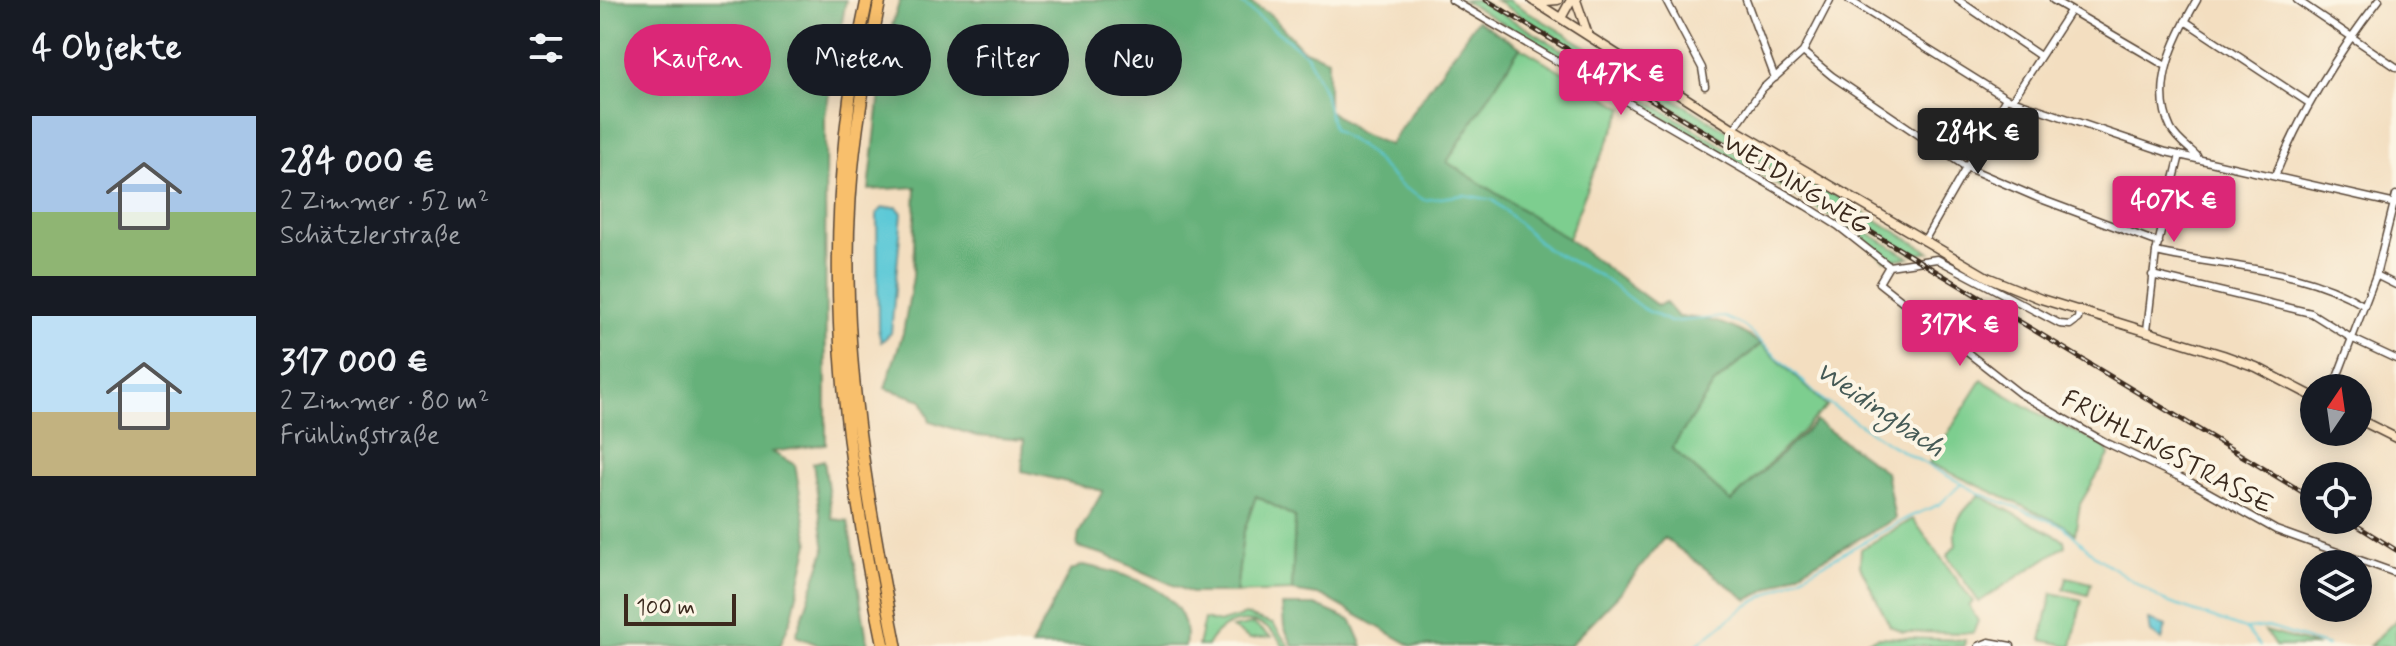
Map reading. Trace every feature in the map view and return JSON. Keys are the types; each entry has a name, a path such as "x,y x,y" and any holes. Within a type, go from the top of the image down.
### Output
{"highway":[{"path":"867,0 841,157 836,265 848,443 884,646"},
{"path":"880,0 853,170 850,321 864,470 896,646"}],"main road":[{"path":"1533,1 1558,0"},
{"path":"1561,18 1574,0"},
{"path":"1574,0 1588,36"},
{"path":"1533,1 1734,129 1924,241 2014,289 2256,367 2300,390"},
{"path":"2372,426 2396,438"}],"street":[{"name":"WEIDINGWEG","path":"1452,0 1806,206 1838,226 1889,266 1937,259 2060,324 2070,325 2078,319 2079,309"},
{"path":"1666,0 1702,68 1705,86"},
{"path":"1746,0 1775,78"},
{"path":"1734,129 1762,89 1803,52 1830,0"},
{"path":"1849,0 2010,98 2180,155 2197,156 2395,201 2376,275 2338,374"},
{"path":"1958,0 2040,56"},
{"path":"2053,0 2166,66"},
{"path":"2197,0 2166,66 2162,101 2172,132 2197,156"},
{"path":"2297,0 2396,67"},
{"path":"2275,176 2296,123 2379,0"},
{"path":"1924,241 1966,167 2070,11"},
{"path":"2185,21 2309,103"},
{"path":"1803,52 1832,76 1966,167 2159,243"},
{"path":"2147,330 2156,252 2180,155"},
{"path":"2156,252 2304,278 2340,291 2363,305"},
{"name":"FRÜHLINGSTRASSE","path":"1889,266 1879,283 2019,393 2105,442 2192,483 2276,530 2396,573"},
{"path":"2152,275 2286,304 2311,313 2351,338 2396,359"},
{"path":"2376,275 2396,285"},
{"path":"1981,645 1989,642 2011,646"}],"green space":[{"path":"600,0 846,0 842,24 787,24 787,96 829,96 825,116 826,444 772,452 795,465 809,543 792,616 780,646 600,646"},
{"path":"900,0 1246,0 1271,15 1302,49 1328,59 1328,110 1359,133 1389,145 1477,20 1520,47 1447,162 1568,239 1658,306 1665,302 1678,317 1721,323 1761,344 1714,384 1672,448 1731,502 1816,421 1886,472 1895,519 1748,600 1664,538 1621,592 1569,646 1412,646 1323,596 1292,591 1295,517 1256,496 1243,534 1236,593 1191,593 1106,555 1077,547 1079,533 1103,491 1022,471 1024,440 976,436 930,421 922,400 885,388 903,333 913,277 916,187 869,190 880,96 931,96 931,24 892,24"},
{"path":"1463,0 1479,0 1910,258 1885,260 1840,222"},
{"path":"1495,0 1508,0 1930,252 1915,255"},
{"path":"1520,47 1624,108 1591,177 1568,239 1446,162"},
{"path":"1761,344 1827,406 1731,502 1672,448 1714,384"},
{"path":"1982,380 2043,416 2104,446 2109,455 2080,504 2075,534 2064,525 1929,463"},
{"path":"824,460 832,519 848,521 868,646 821,646 796,636 825,550 813,463"},
{"path":"1979,495 2064,540 2065,546 1979,602 1947,556 1956,545 1955,529 1960,517"},
{"path":"1256,496 1295,517 1292,591 1236,593 1243,534"},
{"path":"1913,519 1973,602 1969,606 1978,621 1973,633 1903,632 1890,626 1860,566 1861,549"},
{"path":"1083,565 1136,579 1168,598 1179,611 1185,627 1185,646 1031,646 1070,571"},
{"path":"2067,577 2091,583 2088,595 2064,589"},
{"path":"2052,593 2082,600 2072,646 2041,640"},
{"path":"1282,605 1315,605 1352,621 1363,646 1293,646 1284,627"},
{"path":"1245,615 1273,624 1289,646 1283,646 1266,627 1245,621 1224,627 1207,646 1198,646 1204,619 1219,623"},
{"path":"2396,620 2396,646 2369,646"},
{"path":"1253,624 1271,637 1250,639 1232,628"},
{"path":"2265,631 2318,646 2275,646"},
{"path":"1879,637 1965,640 1964,646 1853,646"}],"water":[{"path":"897,207 902,213 891,333 881,342 878,329 877,213 883,208"},
{"path":"2149,620 2166,626 2162,640 2151,633"}],"waterway":[{"name":"Weidingbach","path":"1237,0 1307,55 1324,92 1333,129 1368,152 1401,186 1424,200 1464,195 1493,200 1547,249 1602,277 1642,308 1670,322 1724,317 1744,326 1823,400 1891,445 1979,493 2063,526 2098,558 2164,601 2245,629 2268,627 2328,646"},
{"path":"1695,646 1745,607 1909,517 1940,504 1961,484"},
{"path":"2246,630 2260,646"}],"railway":[{"path":"1486,0 2300,491"},
{"path":"2370,534 2396,550"}]}
